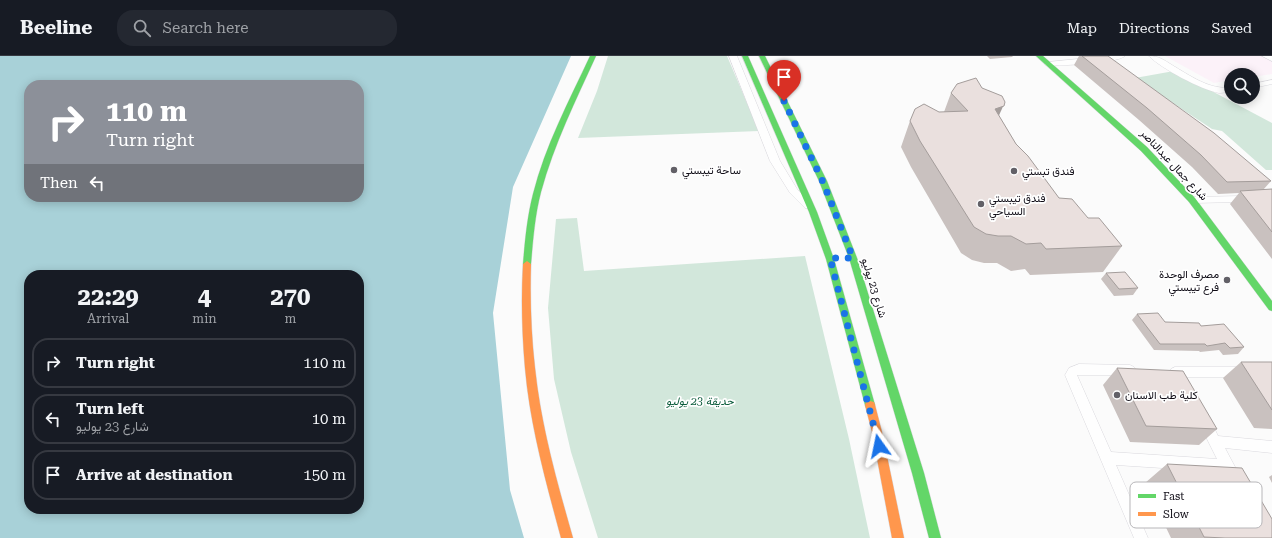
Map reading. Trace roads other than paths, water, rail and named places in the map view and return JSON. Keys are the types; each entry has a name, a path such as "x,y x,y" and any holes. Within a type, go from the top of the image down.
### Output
{"main road":[{"path":"567,538 551,485 537,425 528,372 524,300 530,234 535,203 543,174 552,148 593,56"},
{"name":"شارع 23 يوليو","path":"745,56 813,212 841,258 918,473 935,538"},
{"name":"شارع 23 يوليو","path":"762,56 823,182 841,258 898,538"},
{"name":"شارع جمال عبدالناصر","path":"1039,56 1144,149 1192,200 1272,308"}],"street":[{"path":"733,56 775,161 793,191 813,212"},
{"path":"1048,64 1099,60 1121,56"},
{"path":"1153,56 1164,64 1211,88 1224,90"},
{"path":"1266,56 1272,59"},
{"path":"1099,60 1110,68"},
{"path":"1260,85 1272,82"},
{"path":"1262,186 1272,196"},
{"path":"1192,200 1242,199 1272,196"},
{"path":"1130,512 1071,373 1079,369 1145,371"},
{"path":"1160,371 1272,372"},
{"path":"1174,372 1182,385"},
{"path":"1198,412 1215,440 1237,482"},
{"path":"1215,440 1272,447"},
{"path":"1107,458 1228,466"},
{"path":"1137,528 1141,538"}],"water":[{"path":"0,56 571,56 513,187 493,313 510,490 524,538 0,538"}],"place":[{"name":"ساحة تيبستي","path":"674,170"},
{"name":"فندق تبستي","path":"1014,171"},
{"name":"فندق تيبستي السياحي","path":"981,204"},
{"name":"مصرف الوحدة فرع تيبستي","path":"1227,280"},
{"name":"كلية طب الاسنان","path":"1117,395"}],"park label":[{"name":"حديقة 23 يوليو","path":"700,401"}]}
